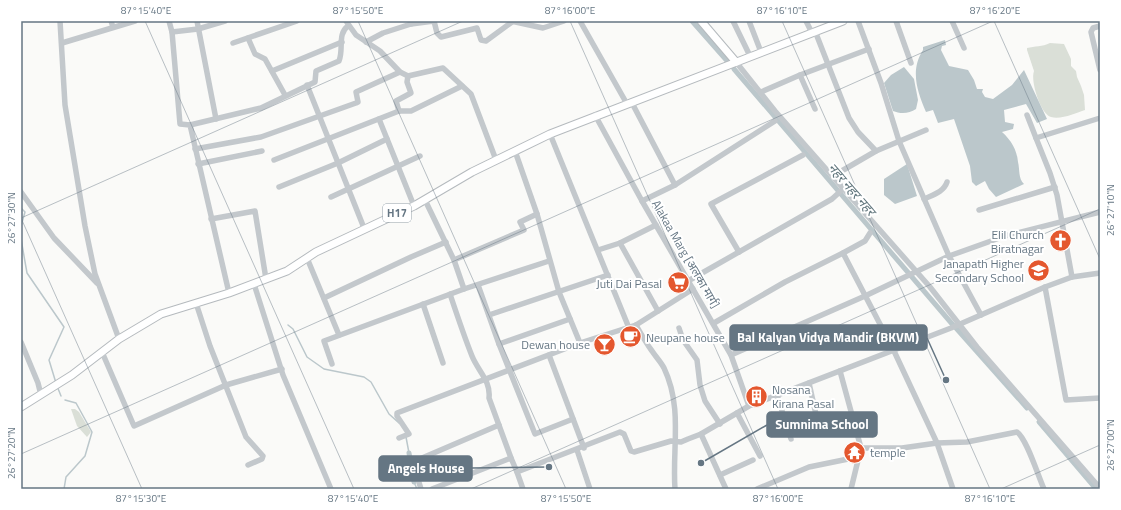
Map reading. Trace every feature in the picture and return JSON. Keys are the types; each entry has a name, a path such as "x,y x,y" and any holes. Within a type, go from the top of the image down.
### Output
{"main road":[{"path":"701,21 736,62"},
{"name":"H17","path":"21,407 41,395 49,388 66,379 119,339 161,314 228,293 287,271 307,258 364,228 414,206 472,172 550,134 838,22"}],"street":[{"path":"60,21 65,105 86,233 95,274 119,339"},
{"path":"111,21 113,28"},
{"path":"62,43 135,21"},
{"path":"169,21 172,32 180,124 182,126 261,108 316,80 316,71 340,61 342,54 342,34 347,23 366,42 380,51 400,72 408,76 443,68 471,94 496,160"},
{"path":"197,21 216,119"},
{"path":"172,32 198,29 225,21"},
{"path":"233,43 297,21"},
{"path":"366,42 383,33 410,23 434,21 436,33 441,37 477,28 481,40 486,41 512,22 543,28 564,21"},
{"path":"580,21 675,185"},
{"path":"733,21 750,56"},
{"path":"749,21 761,52"},
{"path":"806,21 813,32 828,65 849,118 858,132 876,151"},
{"path":"858,21 882,82 899,140 948,256 981,315"},
{"path":"896,21 911,63"},
{"path":"952,21 964,48"},
{"path":"1100,26 1091,30 1097,51 1100,70"},
{"path":"248,38 255,54 265,59 285,95"},
{"path":"272,71 342,42"},
{"path":"761,92 800,75 869,49"},
{"path":"736,62 833,176 842,191 912,273 1100,488"},
{"path":"195,149 261,137 356,103 358,102 356,92 400,72"},
{"path":"800,75 815,109"},
{"path":"399,111 396,102 411,93 407,82 408,76"},
{"path":"307,84 364,228"},
{"path":"274,160 399,111 411,111 462,86"},
{"path":"1027,115 1054,187 1072,278"},
{"name":"Alakaa Marg [अलका मार्ग]","path":"595,116 642,201 732,355 749,406"},
{"path":"1036,138 1100,118"},
{"path":"379,119 414,206"},
{"path":"642,201 675,185 775,121"},
{"path":"190,125 228,293"},
{"path":"833,176 876,151 899,140 926,130"},
{"path":"550,134 629,328"},
{"path":"279,187 338,163 387,139"},
{"path":"198,164 262,151"},
{"path":"515,151 536,214 559,292 580,343"},
{"path":"738,252 711,204 802,155"},
{"path":"331,197 420,156"},
{"path":"924,198 940,191 946,186 947,182"},
{"path":"979,210 1054,187"},
{"path":"688,281 842,191"},
{"path":"21,192 54,238 99,285"},
{"path":"425,200 454,260 464,289"},
{"path":"211,219 255,211 266,279"},
{"path":"732,355 865,296 948,256 1005,236 1100,212"},
{"path":"454,260 524,230 520,222 536,214"},
{"path":"598,250 620,243 656,225"},
{"path":"714,323 778,286 844,253 865,240 870,232"},
{"path":"324,298 446,242"},
{"path":"620,243 658,311"},
{"path":"844,253 894,351 937,443 953,489"},
{"path":"307,258 339,335"},
{"path":"332,364 324,341 464,289 549,261"},
{"path":"517,472 584,448 622,432 631,451 634,452 671,441 681,442 720,424 749,406 959,325 1045,287 1072,278 1100,273"},
{"path":"489,315 608,275"},
{"path":"254,284 282,369 332,489"},
{"path":"478,285 499,344 535,434 573,419"},
{"path":"1045,287 1066,400 1100,398"},
{"path":"399,438 409,434 397,416 397,413 580,343 629,328 693,289"},
{"path":"450,294 477,368 486,379 490,390 489,398 498,425 523,489"},
{"path":"196,303 210,346 246,437 263,456 262,459 248,465"},
{"path":"423,304 443,363"},
{"path":"499,344 570,319"},
{"path":"636,325 646,343 662,365 666,374 676,418 674,468 675,489"},
{"path":"679,328 683,340 697,360 700,385 705,401 720,424"},
{"path":"21,342 38,383 41,395"},
{"path":"102,352 134,426 226,385 282,369"},
{"path":"549,355 584,448"},
{"path":"840,370 861,448 851,489"},
{"path":"809,383 819,428"},
{"path":"777,395 791,439"},
{"path":"737,413 760,456"},
{"path":"419,488 415,461 498,425"},
{"path":"861,448 902,448 937,443 967,442 1017,432 1020,434 1028,449 1044,489"},
{"path":"701,434 726,489"},
{"path":"577,450 590,489"},
{"path":"757,489 809,467 858,457"},
{"path":"432,489 510,458"},
{"path":"720,475 753,460"}],"shaded area":[{"path":"945,40 946,45 942,46 941,50 949,66 968,70 977,89 983,89 982,92 985,97 993,99 1012,85 1024,70 1047,119 1037,123 1026,104 1004,110 1005,122 1014,124 1013,129 1002,132 1015,149 1020,177 1024,184 996,197 989,189 985,181 976,186 972,182 970,166 954,119 938,123 933,110 926,112 920,96 916,81 916,73 923,47"},
{"path":"1050,43 1064,44 1071,59 1071,66 1076,71 1084,95 1085,110 1068,116 1055,118 1047,115 1040,104 1035,89 1033,76 1034,71 1027,48"},
{"path":"904,67 914,79 918,100 916,109 907,113 899,113 893,111 884,83 891,75"},
{"path":"907,164 917,196 895,204 884,195 884,179"},
{"path":"71,409 75,409 79,412 91,432 87,437 77,426"}],"waterway":[{"name":"नहर नहर नहर","path":"692,21 729,63"},
{"name":"नहर नहर नहर","path":"734,69 953,325"},
{"path":"21,208 25,212 21,226"},
{"path":"21,239 27,273 64,327 49,360 56,383"},
{"path":"288,325 293,329 307,357 324,369 364,377 371,382 389,414 399,423"},
{"name":"नहर नहर नहर","path":"956,328 1027,408"},
{"path":"57,386 61,396"},
{"path":"64,489 66,477 85,456 92,432 76,403 65,400"},
{"name":"नहर नहर नहर","path":"1039,422 1096,489"},
{"path":"406,437 409,453"},
{"path":"409,453 414,482"},
{"path":"414,482 417,489"}],"place":[{"name":"Elil Church Biratnagar","path":"1060,241"},
{"name":"Janapath Higher Secondary School","path":"1039,270"},
{"name":"Juti Dai Pasal","path":"678,283"},
{"name":"Neupane house","path":"631,337"},
{"name":"Dewan house","path":"605,344"},
{"name":"Bal Kalyan Vidya Mandir (BKVM)","path":"946,380"},
{"name":"Nosana Kirana Pasal","path":"756,396"},
{"name":"temple","path":"855,452"},
{"name":"Sumnima School","path":"701,463"},
{"name":"Angels House","path":"549,467"}]}
